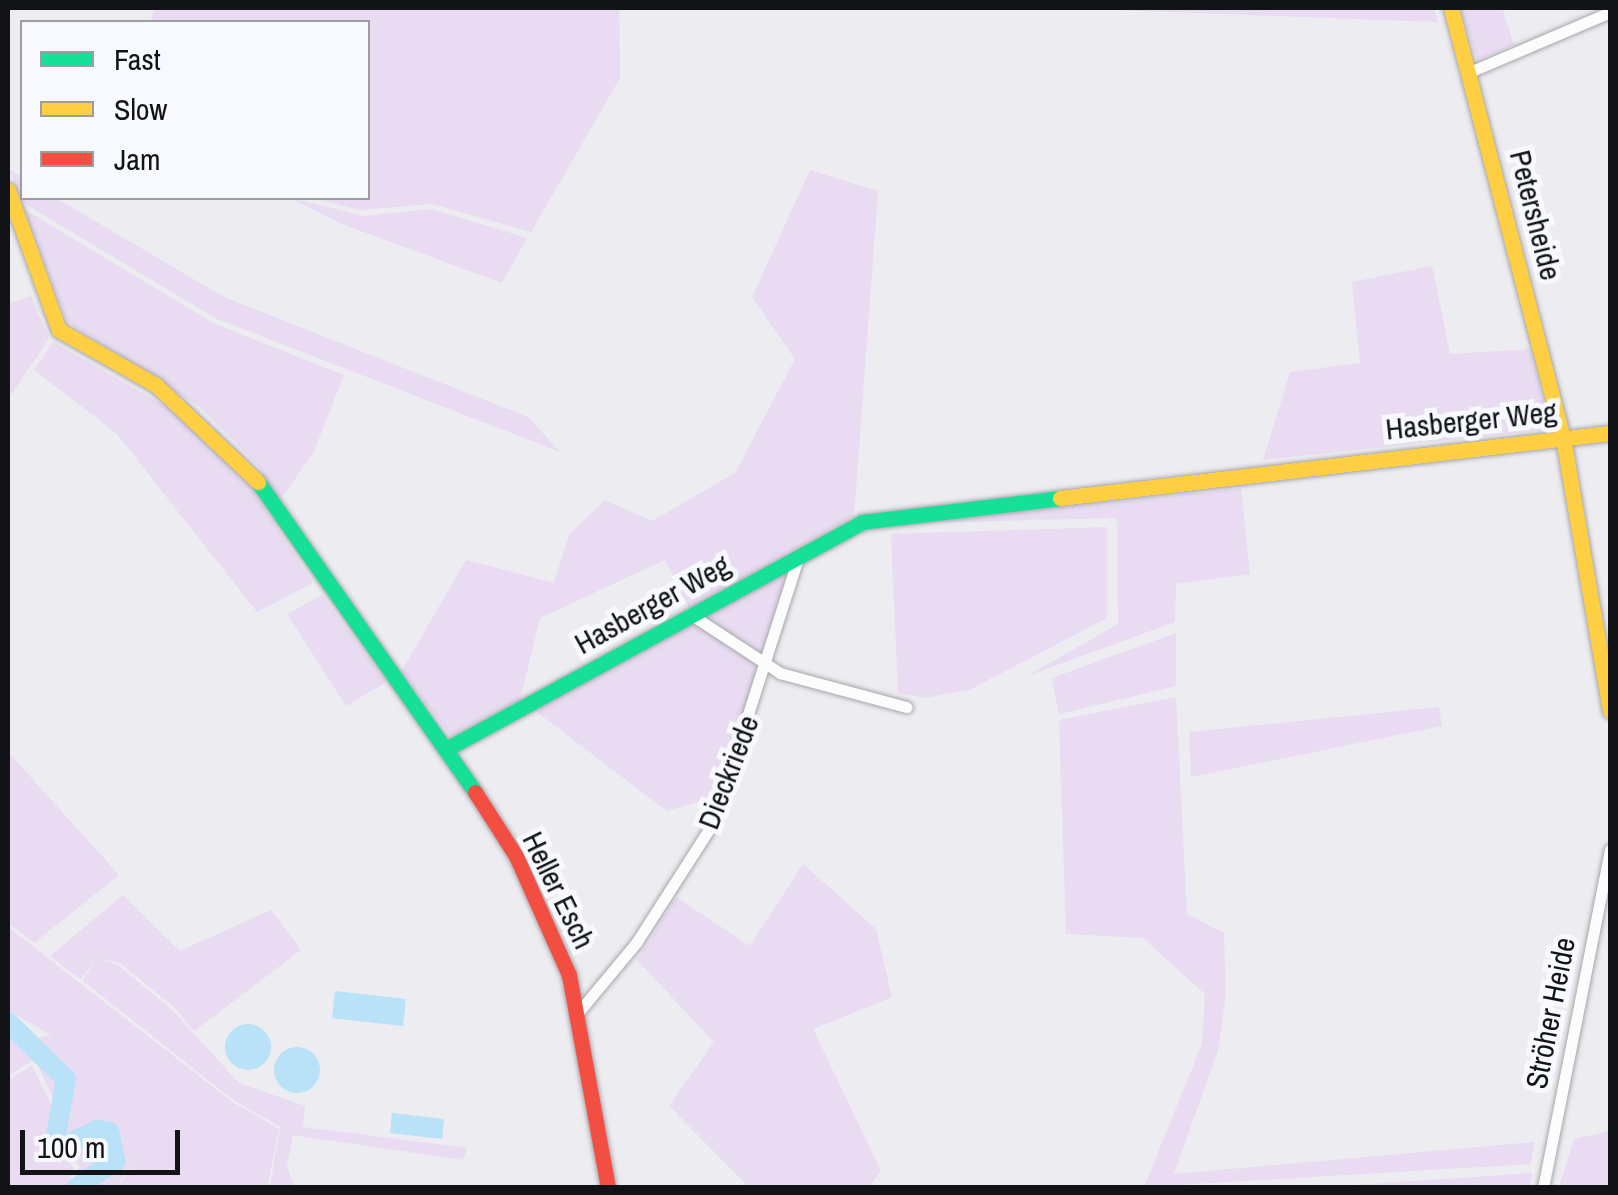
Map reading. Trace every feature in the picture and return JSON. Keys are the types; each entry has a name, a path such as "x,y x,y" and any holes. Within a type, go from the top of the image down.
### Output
{"street":[{"name":"Petersheide","path":"1451,8 1472,71 1563,438"},
{"path":"1472,71 1610,12"},
{"path":"8,190 60,330 156,385 250,470 346,616 448,748"},
{"name":"Hasberger Weg","path":"448,748 862,522 1610,433"},
{"path":"1563,438 1610,711"},
{"name":"Dieckriede","path":"576,1015 636,943 713,823 799,555"},
{"path":"690,614 766,666 906,707"},
{"name":"Heller Esch","path":"448,748 552,927 576,1015 608,1188"},
{"name":"Ströher Heide","path":"1543,1188 1610,850"}],"shaded area":[{"path":"155,8 619,8 620,78 531,232 432,204 360,210 321,200 370,200 370,20 151,20"},
{"path":"1434,8 1438,22 1086,9"},
{"path":"1460,8 1502,8 1514,45 1477,60"},
{"path":"9,169 20,176 20,197"},
{"path":"810,170 878,191 854,516 689,608 665,560 540,618 520,700 451,736 401,672 466,560 554,583 569,535 605,500 652,521 735,473 795,359 752,297"},
{"path":"59,200 224,297 528,417 560,452 217,319 22,202"},
{"path":"294,200 364,216 431,209 527,238 502,283 342,224"},
{"path":"24,209 215,324 344,375 314,451 279,502 258,466 201,408 67,322"},
{"path":"1432,266 1450,354 1530,349 1551,429 1263,460 1290,372 1360,363 1352,282"},
{"path":"31,296 49,339 8,399 8,304"},
{"path":"53,342 188,419 243,476 313,583 257,612 117,434 34,370"},
{"path":"1241,488 1250,574 1176,584 1175,622 1027,676 1118,624 1117,518 917,523"},
{"path":"1107,527 1107,618 971,689 926,698 898,693 891,534"},
{"path":"779,566 787,577 717,796 667,811 534,710"},
{"path":"322,595 386,682 346,706 287,614"},
{"path":"1176,633 1176,686 1059,714 1052,678"},
{"path":"1176,697 1187,914 1224,933 1226,994 1218,1050 1174,1174 1534,1142 1531,1164 1144,1187 1202,1044 1205,994 1143,938 1066,934 1059,720"},
{"path":"1439,707 1442,726 1191,777 1189,732"},
{"path":"8,752 119,875 34,943 8,923"},
{"path":"803,864 876,929 892,997 813,1029 881,1171 869,1187 749,1187 669,1106 714,1042 637,960 676,897 750,946"},
{"path":"123,895 180,951 271,910 301,950 194,1031 175,1008 120,963 98,958 118,965 172,1010 239,1083 305,1106 303,1127 467,1148 463,1160 293,1135 287,1166 294,1187 270,1187 280,1127 232,1099 83,981 97,956 81,980 50,956"},
{"path":"8,927 231,1101 279,1129 267,1187 118,1187 140,1153 116,1187 71,1187 80,1167 52,1137 61,1117 35,1059 8,1076 8,1032 22,1041 51,1035 8,1010"},
{"path":"32,1065 57,1117 47,1138 74,1168 67,1187 8,1187 8,1081"},
{"path":"1610,1131 1610,1187 1559,1187 1574,1139"},
{"path":"1532,1173 1530,1187 1325,1187"}],"water":[{"path":"335,991 406,999 403,1026 332,1018"},
{"path":"248,1024 264,1031 271,1047 264,1063 248,1070 232,1063 225,1047 232,1031"},
{"path":"297,1047 313,1054 320,1070 313,1086 297,1093 281,1086 274,1070 281,1054"},
{"path":"392,1113 444,1119 442,1139 390,1133"}],"waterway":[{"path":"8,1022 66,1079 56,1135 65,1146 97,1130 109,1132 115,1161 76,1188"}],"traffic: fast":[{"path":"258,482 475,792"},
{"path":"448,748 862,522 1060,498"}],"traffic: slow":[{"path":"1451,8 1563,438 1610,711"},
{"path":"8,190 59,330 156,385 258,482"},
{"path":"1060,498 1610,433"}],"traffic: jam":[{"path":"475,792 516,856 569,975 608,1188"}]}
